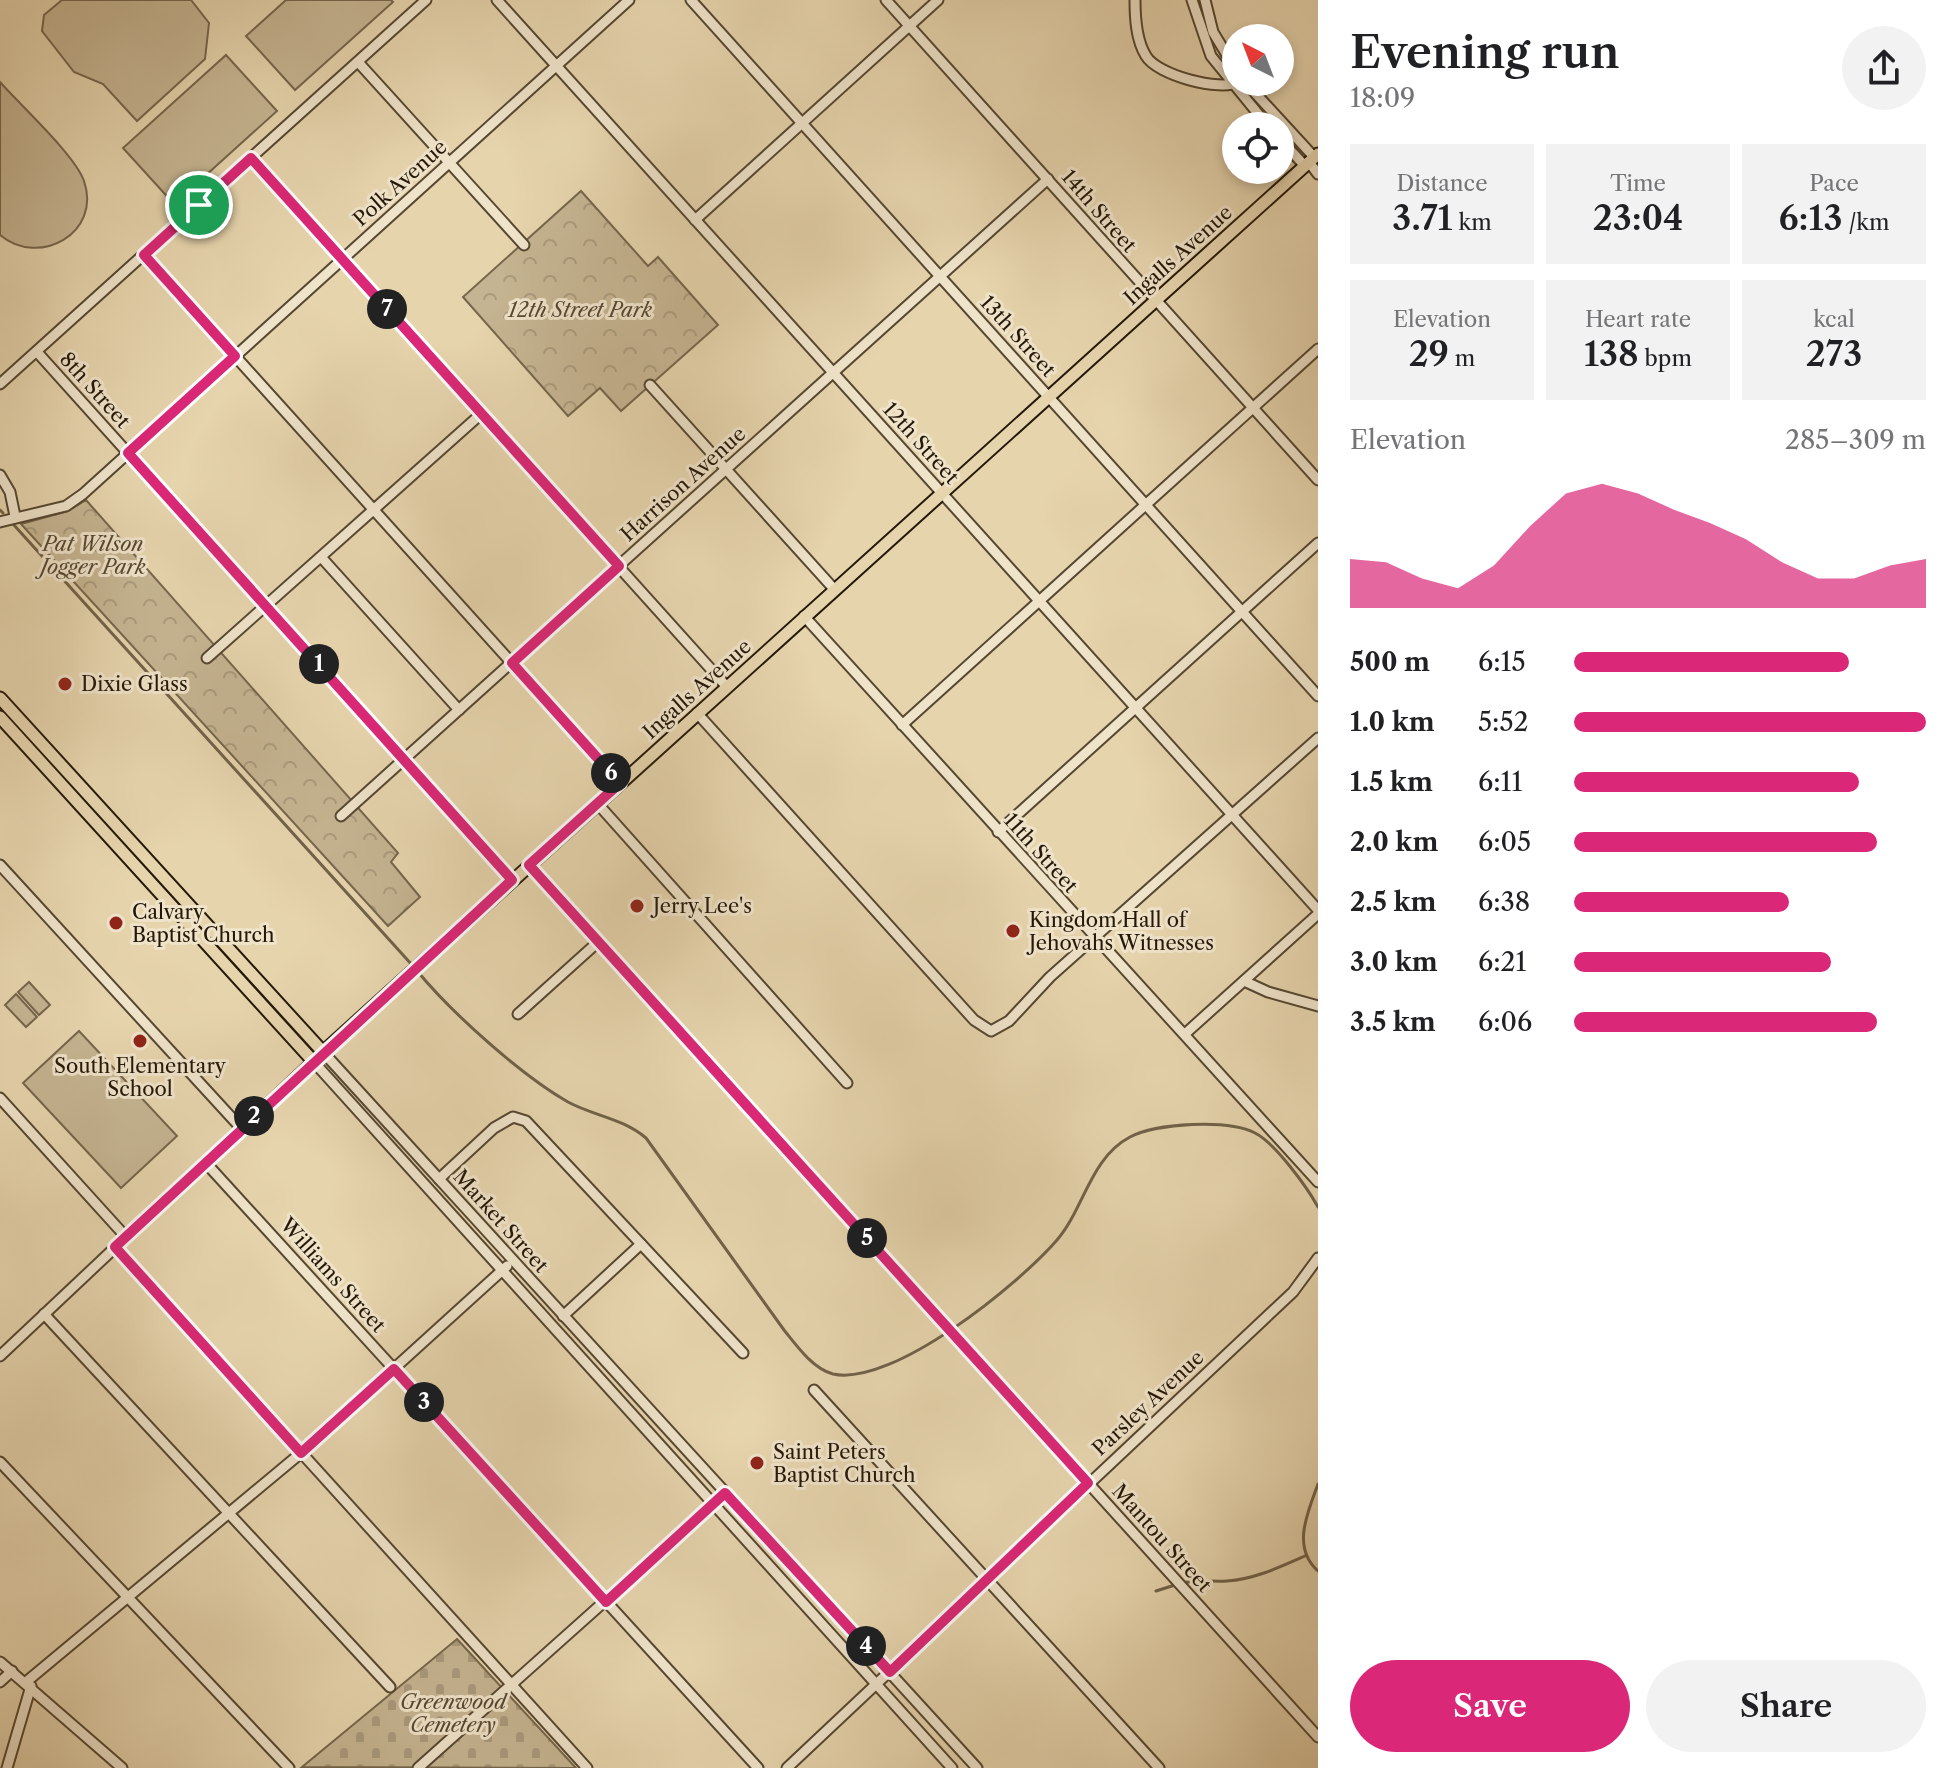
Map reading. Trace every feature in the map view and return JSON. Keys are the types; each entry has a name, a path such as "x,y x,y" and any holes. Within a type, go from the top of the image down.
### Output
{"main road":[{"name":"Ingalls Avenue","path":"313,1061 1311,160"},
{"name":"Market Street","path":"0,698 323,1052"},
{"name":"Market Street","path":"0,717 313,1061"}],"street":[{"name":"12th Street","path":"497,0 1318,912"},
{"name":"Polk Avenue","path":"0,522 66,506 629,0"},
{"name":"13th Street","path":"691,0 1318,696"},
{"name":"14th Street","path":"886,0 1318,480"},
{"path":"695,220 938,0"},
{"path":"1135,0 1137,30 1150,62 1188,79 1222,82"},
{"path":"1192,0 1202,37 1222,62"},
{"path":"1205,0 1213,32 1222,47"},
{"path":"0,384 358,62 419,2"},
{"path":"358,62 524,245"},
{"path":"1251,96 1311,160 1318,174"},
{"path":"1294,148 1311,160"},
{"path":"251,158 727,687"},
{"name":"Harrison Avenue","path":"341,816 1048,179"},
{"path":"144,255 620,783"},
{"path":"902,725 1318,349"},
{"name":"8th Street","path":"37,352 512,880"},
{"path":"650,385 834,589"},
{"path":"207,658 481,414"},
{"path":"0,475 10,492 15,516"},
{"path":"998,832 1318,543"},
{"path":"321,557 459,710"},
{"name":"11th Street","path":"804,616 1094,939 1186,1033 1265,1131 1318,1182"},
{"path":"697,713 962,1006 985,1029 995,1031 1318,738"},
{"path":"597,803 847,1083"},
{"path":"0,865 241,1128"},
{"name":"Mantou Street","path":"529,865 1318,1737"},
{"path":"1186,1033 1318,912"},
{"path":"518,1014 598,942"},
{"path":"1244,981 1268,992 1318,1006"},
{"name":"Market Street","path":"323,1052 977,1768"},
{"name":"Market Street","path":"313,1061 952,1768"},
{"name":"Ingalls Avenue","path":"0,1356 313,1061"},
{"path":"0,1098 126,1237"},
{"path":"439,1179 494,1128 513,1117 526,1121 743,1353"},
{"name":"Williams Street","path":"205,1162 758,1768"},
{"path":"563,1316 641,1244"},
{"path":"115,1247 587,1768"},
{"name":"Parsley Avenue","path":"787,1768 1293,1292 1318,1258"},
{"path":"7,1768 28,1684 125,1597 301,1453 513,1261"},
{"path":"44,1314 390,1687"},
{"path":"814,1390 1159,1768"},
{"path":"0,1462 289,1768"},
{"path":"418,1768 725,1493"},
{"path":"0,1662 122,1768"},
{"path":"0,1682 12,1671"}],"green space":[{"path":"62,0 191,0 209,23 205,59 137,121 103,84 74,72 42,31 44,15"},
{"path":"286,0 393,2 295,90 246,36"},
{"path":"226,55 277,111 174,204 123,148"},
{"path":"0,82 59,144 84,181 87,200 84,216 76,230 48,246 32,248 0,235"},
{"name":"12th Street Park","path":"581,191 648,266 658,257 718,325 621,411 600,388 568,416 463,297"},
{"name":"Pat Wilson Jogger Park","path":"86,500 398,853 391,862 420,897 388,926 21,524 68,511"},
{"path":"29,982 50,1005 39,1015 18,992"},
{"path":"16,994 37,1017 26,1027 5,1005"},
{"path":"79,1031 177,1136 121,1188 23,1083"},
{"name":"Greenwood Cemetery","path":"457,1639 576,1768 302,1767"}],"waterway":[{"path":"0,510 3,513"},
{"path":"13,524 413,966"},
{"path":"418,972 468,1024 549,1090 646,1138 789,1336 812,1362 833,1374 858,1374 888,1365 920,1349 985,1305 1057,1240 1096,1171 1116,1146 1142,1132 1210,1124 1255,1133 1299,1177 1318,1207"},
{"path":"1318,1484 1306,1518 1303,1540 1310,1562 1318,1571"},
{"path":"1182,1583 1247,1578 1305,1556"},
{"path":"1156,1591 1175,1585"}],"place":[{"name":"Dixie Glass","path":"65,684"},
{"name":"Jerry Lee's","path":"637,906"},
{"name":"Calvary Baptist Church","path":"116,923"},
{"name":"Kingdom Hall of Jehovahs Witnesses","path":"1013,931"},
{"name":"South Elementary School","path":"140,1041"},
{"name":"Saint Peters Baptist Church","path":"757,1463"}],"route":[{"path":"251,158 619,566 512,663 620,783 529,865 1088,1483 890,1672 725,1493 606,1602 394,1369 301,1453 115,1247 512,880 128,453 235,356 144,255 199,205 251,158"}]}
